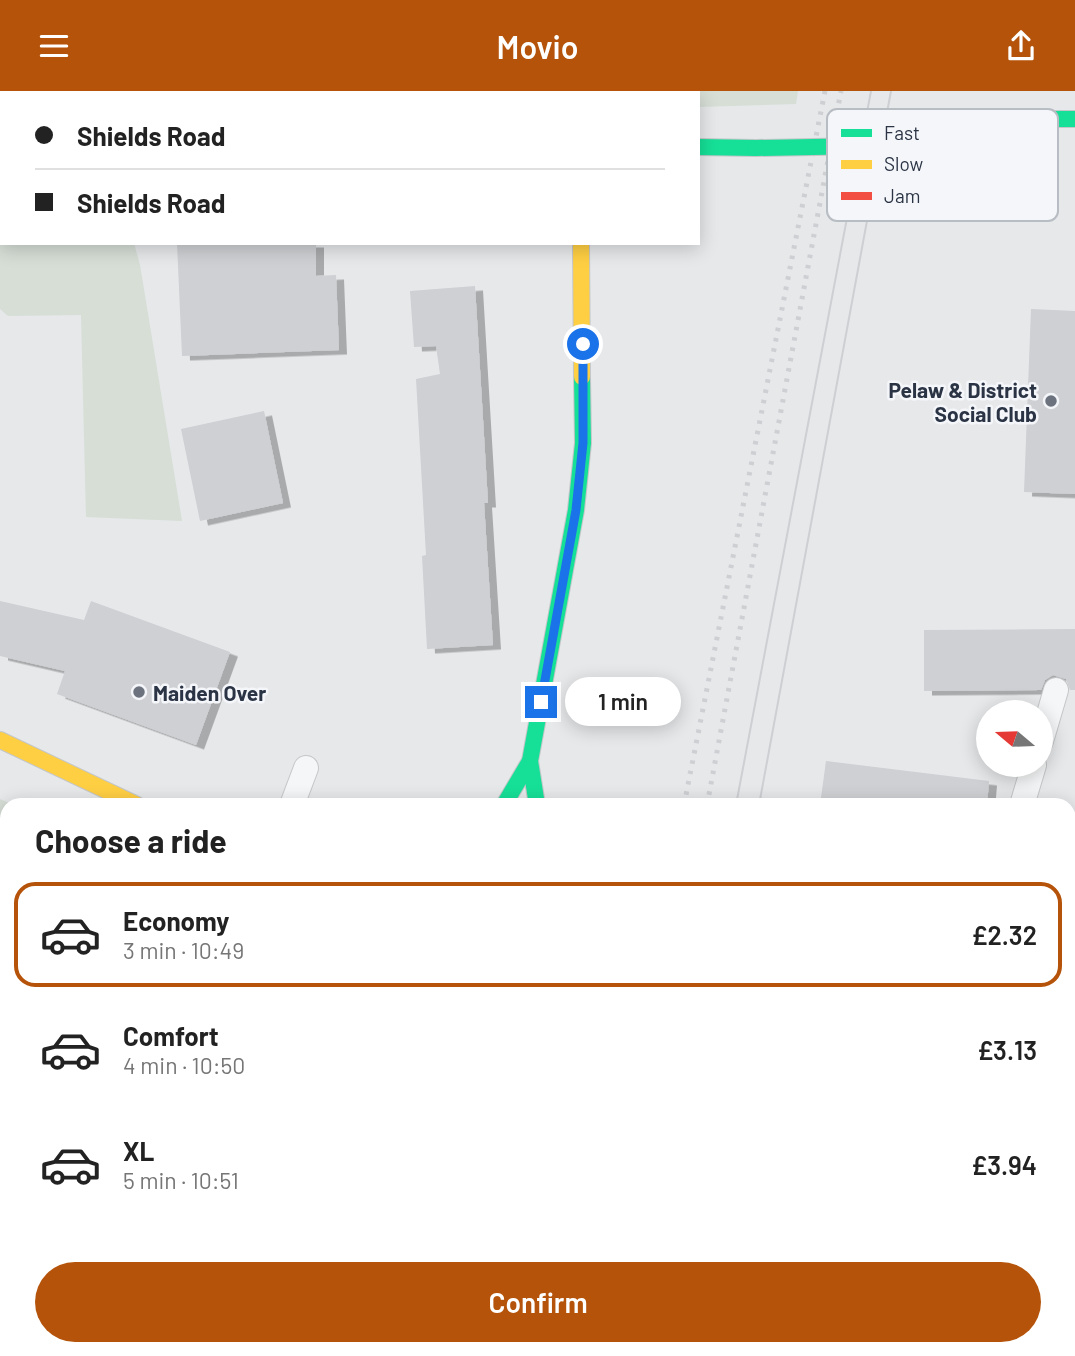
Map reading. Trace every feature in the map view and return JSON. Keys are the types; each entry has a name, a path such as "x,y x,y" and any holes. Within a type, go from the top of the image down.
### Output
{"main road":[{"path":"700,146 827,147"},
{"path":"536,798 530,761 576,510 581,456 584,369 581,245"},
{"path":"0,740 122,798"},
{"path":"508,798 530,761"}],"lane":[{"path":"1053,700 1056,689"},
{"path":"295,798 306,768"},
{"path":"1025,798 1031,777"}],"shaded area":[{"path":"700,91 798,91 796,104 700,107"},
{"path":"0,245 135,245 182,521 86,517 81,315 8,316 0,309"}],"building":[{"path":"177,245 316,245 316,276 336,275 339,350 182,356"},
{"path":"475,286 488,503 484,503 493,645 427,649 422,556 426,555 416,379 440,374 436,346 414,347 410,291"},
{"name":"Pelaw & District Social Club","path":"1031,309 1075,311 1075,494 1024,492"},
{"path":"264,411 283,503 200,521 181,429"},
{"path":"0,601 84,620 91,601 230,652 196,745 57,694 65,671 0,656"},
{"path":"1075,629 1075,690 1070,690 1066,679 1053,675 1045,680 1041,690 924,691 924,630"},
{"path":"826,761 989,781 988,798 821,798"}],"tram line":[{"path":"868,109 871,91"},
{"path":"888,109 891,91"},
{"path":"737,798 846,221"},
{"path":"760,798 867,221"}],"railway":[{"path":"685,798 825,91"},
{"path":"838,109 841,91"},
{"path":"708,798 827,166"}],"traffic: fast":[{"path":"1058,119 1075,119"},
{"path":"700,147 756,148"},
{"path":"756,148 827,147"},
{"path":"536,798 530,761 576,510 583,443 582,377"},
{"path":"508,798 530,761"}],"traffic: slow":[{"path":"581,245 582,377"},
{"path":"0,740 122,798"}],"place":[{"name":"Pelaw & District Social Club","path":"1051,401"},
{"name":"Maiden Over","path":"139,692"}],"route":[{"path":"541,702 576,510 583,443 583,344"}]}
